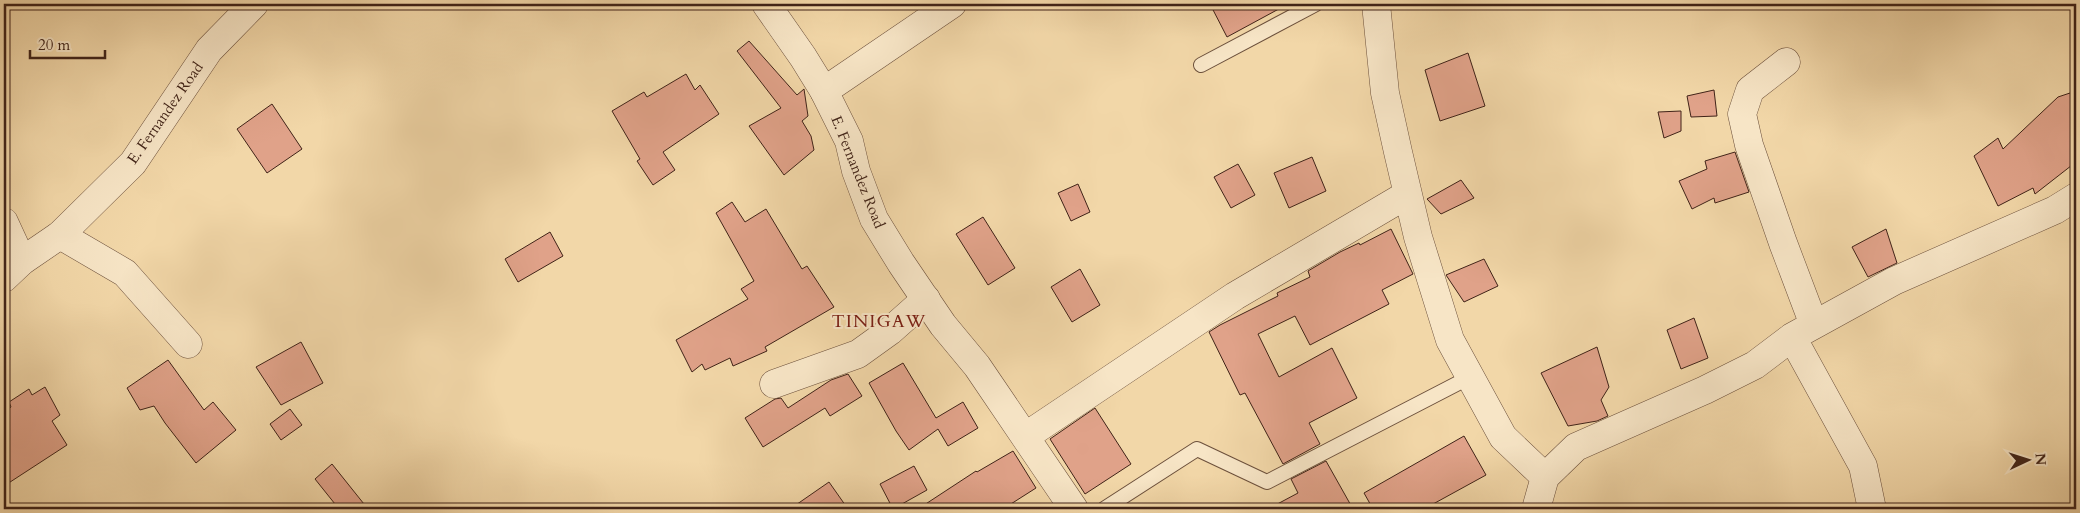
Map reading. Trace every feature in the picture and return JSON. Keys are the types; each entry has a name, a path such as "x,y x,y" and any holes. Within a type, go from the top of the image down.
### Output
{"street":[{"name":"E. Fernandez Road","path":"13,269 60,235 132,162 209,50 254,4"},
{"name":"E. Fernandez Road","path":"766,4 824,91 849,141 856,171 874,219 900,263 943,324 977,366 1074,509"},
{"path":"824,91 952,4"},
{"path":"1376,4 1385,93 1418,237 1450,340 1503,437 1545,478"},
{"path":"1786,62 1750,90 1742,114 1752,154 1782,243 1803,331 1863,466 1872,509"},
{"path":"1026,436 1235,296 1408,194"},
{"path":"1536,509 1545,478 1576,448 1673,405 1754,365 1803,331 1894,280 2055,210 2076,197"},
{"path":"4,222 13,269"},
{"path":"60,235 125,273 188,344"},
{"path":"774,384 858,354 890,331 926,299"}],"lane":[{"path":"1201,64 1316,4"},
{"path":"1104,509 1197,450 1267,482 1470,377"}],"building":[{"path":"1210,4 1288,4 1227,37"},
{"path":"749,41 797,95 804,89 808,116 802,121 811,136 814,150 784,175 749,126 781,108 737,51"},
{"path":"1468,53 1485,106 1440,121 1425,70"},
{"path":"686,74 695,90 700,85 719,114 663,152 675,170 653,185 637,161 640,159 612,111 644,92 647,97"},
{"path":"1714,90 1717,116 1691,117 1687,96"},
{"path":"2076,91 2076,162 2035,194 2033,188 1998,206 1974,156 1998,138 2003,149 2058,97"},
{"path":"272,104 302,149 267,173 237,129"},
{"path":"1681,111 1681,131 1664,138 1658,112"},
{"path":"1735,152 1749,192 1715,203 1714,198 1692,209 1679,181 1707,169 1705,161"},
{"path":"1312,157 1326,191 1289,208 1274,173"},
{"path":"1238,164 1255,195 1231,208 1214,177"},
{"path":"1461,180 1474,198 1441,214 1427,199"},
{"path":"1078,184 1090,212 1071,221 1058,193"},
{"path":"732,202 745,222 766,209 802,269 807,266 834,307 765,347 767,351 733,366 730,358 705,370 702,364 692,372 676,340 748,299 741,289 754,281 716,213"},
{"path":"983,217 1015,268 988,285 956,234"},
{"path":"1391,229 1413,274 1382,290 1389,304 1310,345 1295,316 1258,334 1279,377 1332,348 1357,398 1309,423 1320,444 1283,464 1245,393 1240,395 1209,332 1278,296 1277,293 1310,277 1308,271 1340,252 1359,243 1360,245"},
{"path":"1886,229 1897,263 1868,277 1852,247"},
{"path":"550,232 563,256 518,282 505,259"},
{"path":"1484,259 1498,286 1464,302 1446,275"},
{"path":"1080,269 1100,305 1072,322 1051,287"},
{"path":"1694,318 1708,358 1681,369 1667,330"},
{"path":"301,342 323,383 281,405 256,367"},
{"path":"1597,347 1609,387 1601,400 1608,416 1597,421 1568,426 1541,373"},
{"path":"168,360 204,410 213,402 236,430 196,463 154,406 140,410 127,388"},
{"path":"903,363 936,418 963,402 978,428 948,446 938,429 909,450 869,383"},
{"path":"848,374 862,396 830,416 825,408 763,447 745,418 775,399 781,398 788,408 831,380"},
{"path":"45,387 60,415 52,421 67,445 4,486 4,412 11,407 9,402 29,389 32,395"},
{"path":"1095,408 1131,464 1085,494 1050,439"},
{"path":"290,409 302,425 281,440 270,424"},
{"path":"1464,436 1486,475 1424,509 1373,509 1364,493"},
{"path":"1013,451 1036,488 1003,509 918,509 976,471"},
{"path":"1326,461 1353,509 1268,509 1298,493 1291,479"},
{"path":"332,464 368,509 339,509 315,479"},
{"path":"914,466 927,490 893,509 880,484"},
{"path":"829,482 848,509 790,509"}],"district":[{"name":"TINIGAW","path":"879,321"}]}
